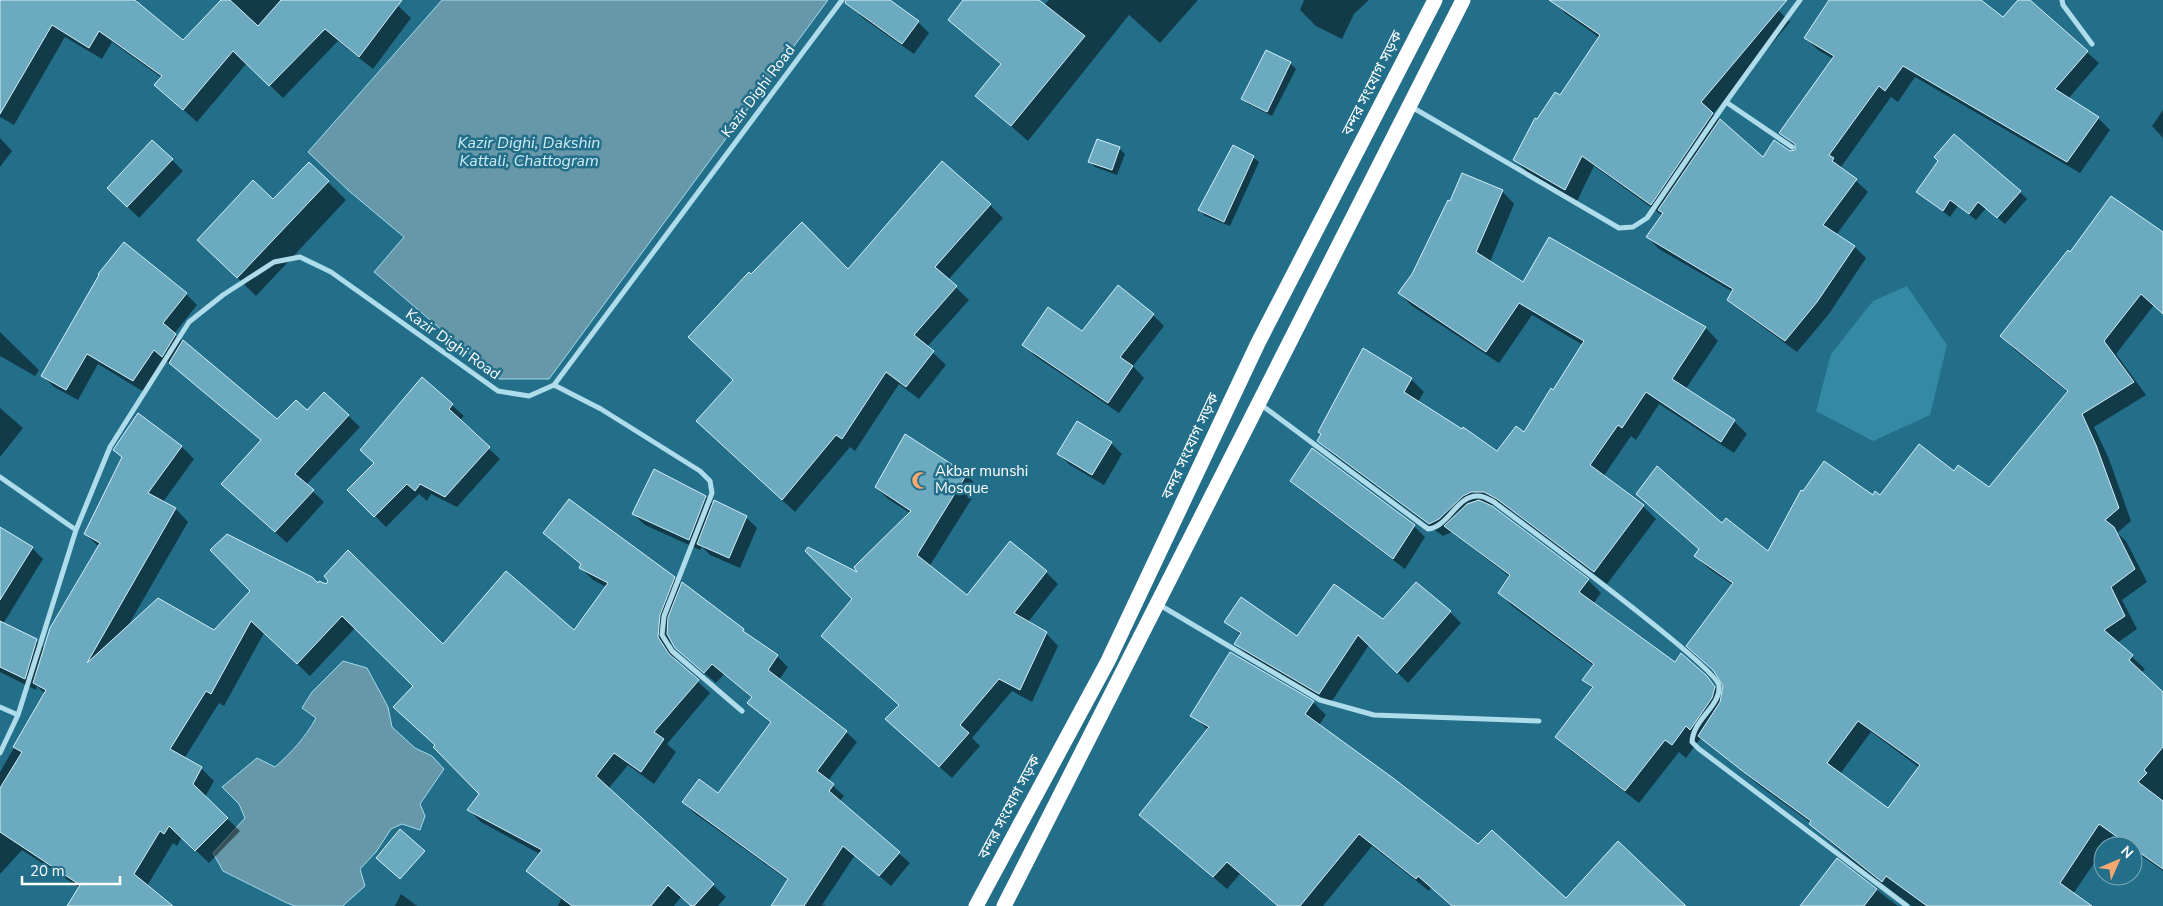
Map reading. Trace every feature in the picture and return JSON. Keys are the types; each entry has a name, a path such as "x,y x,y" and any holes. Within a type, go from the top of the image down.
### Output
{"highway":[{"name":"বন্দর সংযোগ সড়ক","path":"976,906 1108,661 1258,344 1435,0"},
{"path":"1004,906 1463,0"}],"street":[{"name":"Kazir Dighi Road","path":"0,753 18,715 76,530 110,447 189,322 223,295 274,262 300,257 331,272 498,391 529,396 554,385 842,0"},
{"path":"1409,106 1619,228 1633,228 1647,218 1726,102 1800,0"},
{"path":"2062,0 2062,5 2092,44"},
{"path":"1726,102 1792,147"},
{"path":"554,385 609,415 700,471 710,481 712,493 664,616 662,635 672,651 742,711"},
{"path":"1260,404 1428,529 1437,528 1467,498 1479,496 1494,502 1678,643 1714,675 1720,685 1717,698 1693,732 1692,742 1698,749 1908,906"},
{"path":"0,477 76,530"},
{"path":"1158,603 1320,700 1374,715 1539,721"},
{"path":"0,707 18,715"}],"shaded area":[{"path":"1907,286 1947,345 1930,415 1873,441 1816,411 1831,354 1873,301"}],"water":[{"name":"Kazir Dighi, Dakshin Kattali, Chattogram","path":"442,0 828,0 549,379 499,379 374,272 404,237 349,191 308,152"},
{"path":"343,661 367,668 388,707 392,727 415,748 432,756 444,769 420,804 425,816 420,830 402,824 391,829 376,852 360,869 365,886 343,906 295,906 223,871 213,853 245,818 239,804 222,787 257,758 275,767 292,751 316,718 302,708 312,692"}],"building":[{"path":"0,0 135,0 183,40 221,0 230,0 258,26 281,0 402,0 359,57 325,29 269,86 233,51 183,110 154,85 162,76 99,31 89,48 52,25 0,114"},
{"path":"846,0 890,0 919,21 902,44 845,3"},
{"path":"963,0 1039,0 1085,36 1011,126 975,96 1001,64 948,20"},
{"path":"1549,0 1787,0 1701,102 1713,113 1651,205 1582,156 1565,190 1513,160 1535,118 1537,119 1555,92 1560,95 1600,35"},
{"path":"1829,0 1981,0 2003,17 2018,0 2030,0 2088,51 2055,89 2099,117 2067,162 1903,66 1885,91 1879,86 1829,155 1834,158 1832,161 1857,179 1823,225 1855,246 1817,302 1785,341 1727,300 1733,289 1646,237 1663,213 1658,210 1720,119 1763,157 1774,140 1790,151 1795,150 1795,144 1779,133 1834,56 1804,38"},
{"path":"1266,50 1291,62 1267,112 1241,99"},
{"path":"1954,134 2021,191 1997,218 1978,202 1969,214 1950,200 1943,211 1916,192 1938,161 1934,157"},
{"path":"1097,139 1120,147 1112,170 1088,162"},
{"path":"152,140 173,159 127,207 107,188"},
{"path":"1233,145 1254,156 1224,222 1198,210"},
{"path":"942,161 991,204 935,267 957,286 914,335 934,351 906,387 886,372 842,439 836,435 782,500 696,421 733,380 688,337 749,272 751,274 802,222 848,269"},
{"path":"309,162 329,181 237,278 197,240 253,180 273,199"},
{"path":"1462,173 1503,190 1476,252 1523,282 1549,237 1706,327 1672,379 1735,420 1721,442 1646,392 1622,428 1618,425 1590,465 1644,505 1594,572 1497,499 1484,492 1471,492 1463,496 1439,519 1429,524 1317,441 1321,434 1318,432 1363,348 1412,378 1404,392 1462,429 1463,427 1497,451 1516,426 1524,432 1551,388 1553,390 1584,341 1519,303 1486,352 1398,293 1412,274 1448,200 1450,201"},
{"path":"2111,196 2163,232 2163,314 2141,294 2104,341 2134,382 2082,414 2096,445 2119,508 2105,520 2114,527 2135,569 2111,587 2125,616 2104,630 2133,655 2129,660 2163,692 2163,747 2144,770 2147,773 2138,782 2163,801 2163,869 2143,855 2143,836 2116,836 2099,824 2060,883 2092,906 1927,906 1886,876 1882,882 1809,824 1811,821 1698,736 1720,702 1723,686 1713,670 1686,646 1733,583 1694,556 1699,549 1636,494 1657,466 1722,523 1726,518 1768,551 1801,490 1803,491 1824,461 1873,495 1875,491 1880,495 1919,444 1954,471 1958,465 1989,487 2068,391 2000,336 2068,250 2070,252","holes":["1858,721 1920,765 1888,808 1827,763"]},
{"path":"124,242 187,293 163,323 176,334 162,357 154,350 133,381 87,354 66,390 41,376 98,274"},
{"path":"1118,285 1154,314 1120,357 1133,366 1108,403 1022,345 1048,307 1082,331"},
{"path":"183,340 277,419 296,400 307,410 324,392 349,415 295,474 314,490 275,532 221,484 261,440 169,363"},
{"path":"422,377 453,404 449,409 490,447 445,497 420,484 415,491 407,484 374,517 347,490 374,463 360,450"},
{"path":"138,413 182,446 148,493 176,508 87,663 158,598 214,630 250,591 210,550 227,534 312,577 318,583 319,581 326,584 328,581 324,576 348,550 443,644 506,571 574,630 608,583 579,568 581,564 543,533 569,499 675,577 660,615 658,637 669,654 699,680 654,732 664,739 641,772 614,753 596,776 714,884 694,906 691,906 668,885 651,906 572,906 526,871 542,850 467,810 479,794 433,747 435,745 393,707 413,686 342,616 297,664 251,621 211,694 206,691 170,749 202,767 193,784 228,818 195,851 169,826 164,834 160,831 134,874 173,906 67,906 80,885 0,832 0,788 22,752 13,747 46,690 33,683 50,628 100,543 84,534 122,457 113,450"},
{"path":"1077,421 1112,442 1092,475 1057,454"},
{"path":"905,434 967,474 917,555 967,595 1010,541 1047,571 1014,613 1047,632 1020,690 999,679 960,725 969,733 939,767 885,719 899,705 821,636 852,599 805,551 808,547 857,572 854,567 911,511 875,487"},
{"path":"1312,448 1415,525 1393,559 1290,481"},
{"path":"654,469 706,496 689,540 632,514"},
{"path":"714,500 747,516 729,558 697,544"},
{"path":"1479,500 1492,506 1589,579 1579,592 1675,662 1681,653 1707,676 1715,687 1712,698 1690,730 1686,726 1672,745 1665,740 1625,791 1555,737 1593,687 1582,680 1594,664 1498,593 1510,575 1444,526 1467,504"},
{"path":"0,527 33,547 0,600"},
{"path":"682,582 744,629 743,631 778,655 768,670 847,731 817,771 834,784 829,791 900,852 879,876 843,846 804,906 771,906 788,879 682,802 699,779 718,793 771,722 747,703 752,697 712,664 704,673 675,648 667,634 668,617"},
{"path":"1416,582 1451,611 1397,673 1358,635 1319,694 1234,644 1241,633 1224,622 1241,597 1297,636 1334,584 1383,619"},
{"path":"0,621 37,639 25,679 0,667"},
{"path":"1230,652 1314,701 1305,714 1393,778 1478,844 1492,830 1566,898 1618,841 1686,906 1452,906 1418,876 1416,879 1359,834 1300,906 1278,906 1227,862 1213,877 1139,815 1209,727 1190,716"},
{"path":"400,829 425,851 400,879 376,858"},
{"path":"1837,858 1877,889 1864,906 1800,906"}],"place":[{"name":"Akbar munshi Mosque","path":"921,480"}]}
